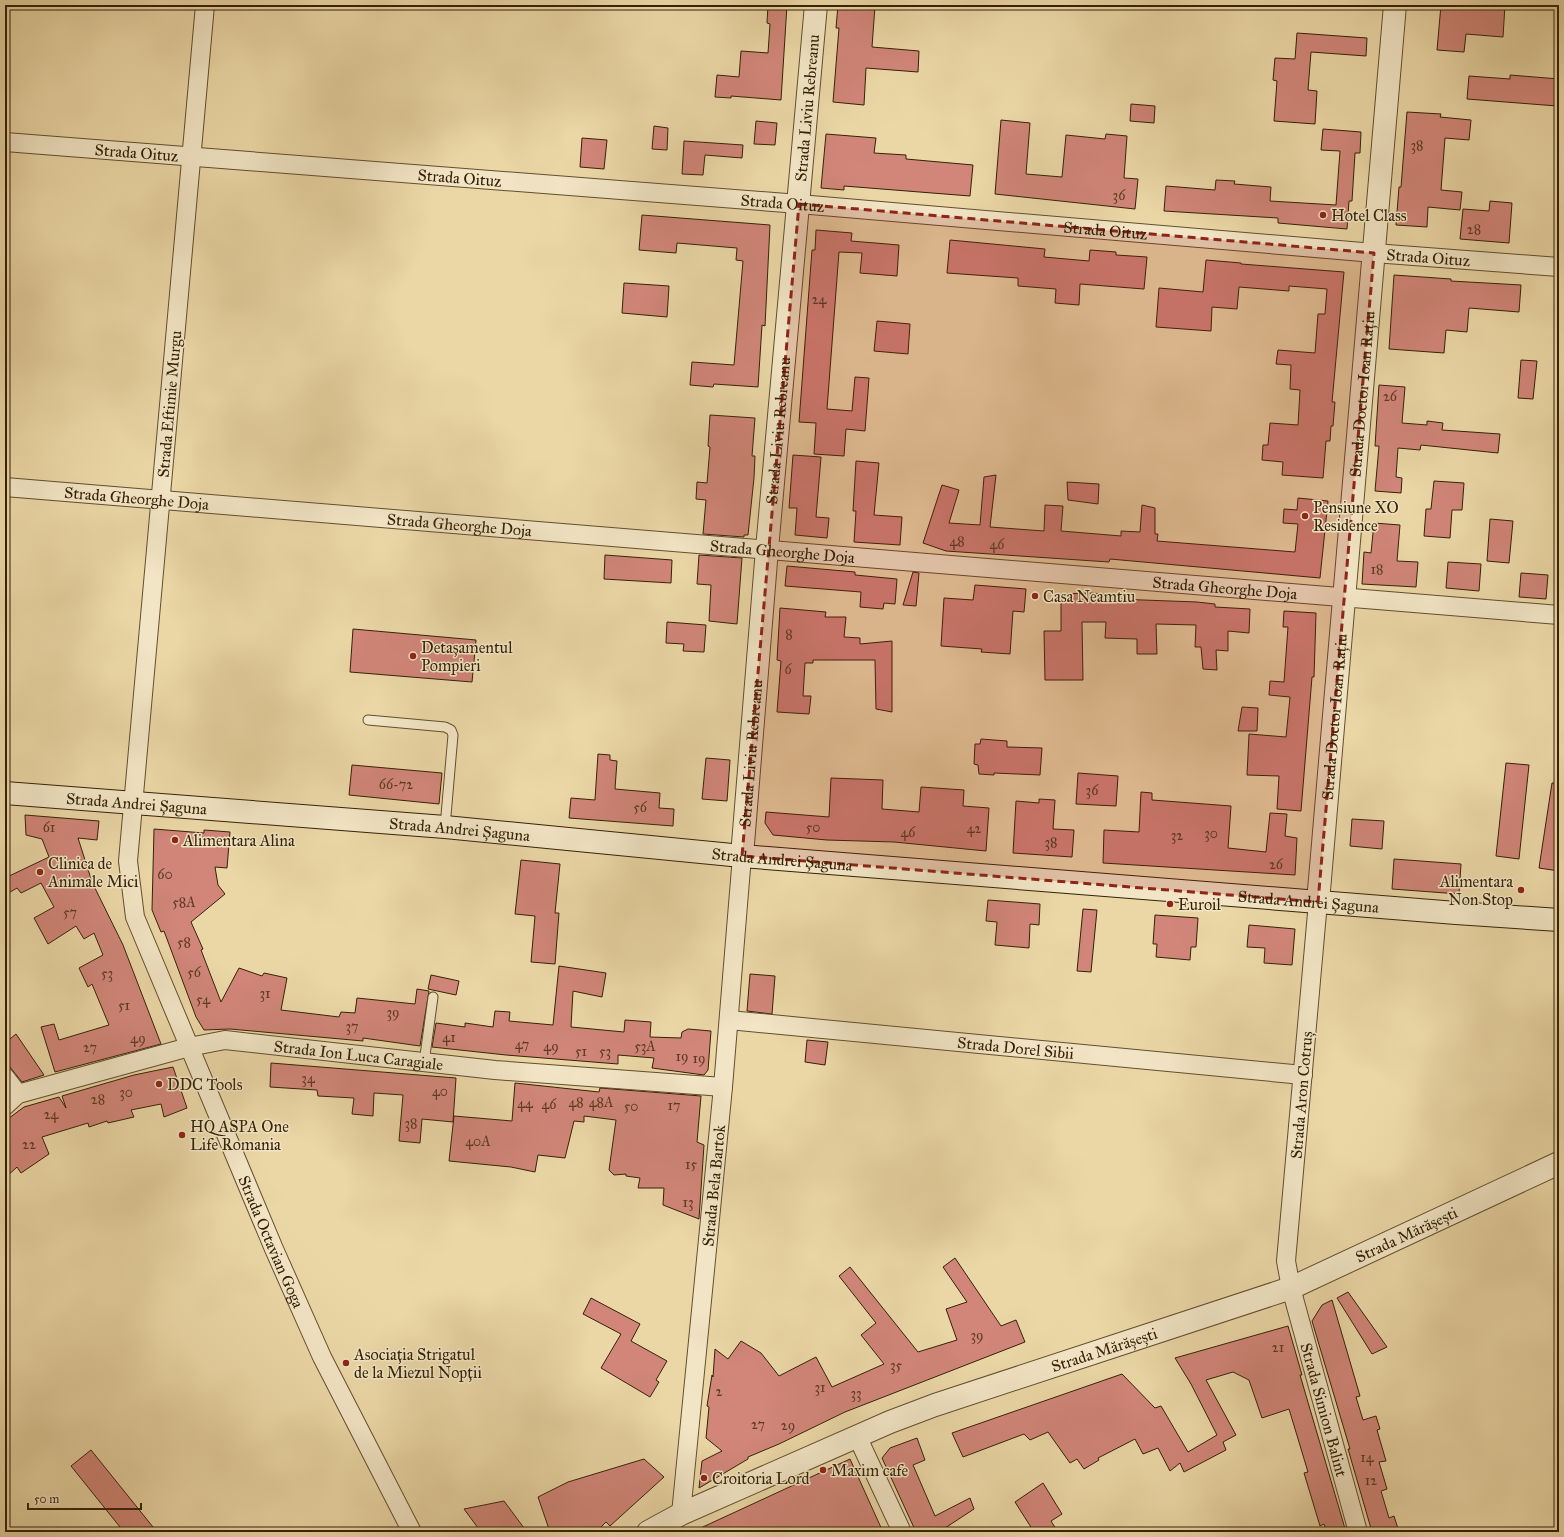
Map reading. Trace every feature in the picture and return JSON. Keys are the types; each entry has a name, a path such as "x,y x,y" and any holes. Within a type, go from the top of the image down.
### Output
{"street":[{"name":"Strada Eftimie Murgu","path":"134,803 190,158 205,5"},
{"name":"Strada Liviu Rebreanu","path":"742,856 767,548 816,5"},
{"name":"Strada Doctor Ioan Rațiu","path":"1318,902 1395,5"},
{"name":"Strada Oituz","path":"5,142 190,158 799,204 1374,253 1559,267"},
{"name":"Strada Gheorghe Doja","path":"5,487 767,548 1559,615"},
{"name":"Strada Andrei Șaguna","path":"5,793 445,827 742,856 1559,920"},
{"name":"Strada Octavian Goga","path":"134,803 128,861 135,917 274,1249 316,1343 412,1532"},
{"name":"Strada Bela Bartok","path":"681,1514 723,1087 742,856"},
{"name":"Strada Aron Cotruș","path":"1291,1288 1286,1265 1286,1252 1318,902"},
{"name":"Strada Dorel Sibii","path":"728,1020 1303,1075"},
{"name":"Strada Ion Luca Caragiale","path":"12,1100 189,1047 225,1040 424,1063 723,1087"},
{"path":"5,1077 12,1100"},
{"name":"Strada Mărășești","path":"648,1532 681,1514 857,1436 935,1405 1291,1288 1559,1163"},
{"name":"Strada Simion Balint","path":"1291,1288 1358,1532"},
{"path":"857,1436 902,1532"}],"lane":[{"path":"368,720 445,726 451,730 452,736 445,827"},
{"path":"424,1063 433,998"}],"highlighted area":[{"path":"799,204 1374,253 1318,902 742,856"}],"building":[{"path":"768,5 787,5 781,100 731,96 731,98 715,97 717,75 739,77 741,51 768,53 770,24 767,23"},
{"path":"838,5 875,6 872,47 919,51 918,72 866,68 864,105 833,102 839,28 836,28"},
{"path":"1441,5 1505,5 1503,37 1466,34 1464,52 1437,50"},
{"path":"1297,33 1367,38 1366,56 1311,52 1308,90 1317,91 1315,124 1274,121 1277,81 1273,80 1275,58 1295,59"},
{"path":"1510,75 1559,79 1557,106 1467,99 1469,76 1510,79"},
{"path":"1131,104 1155,106 1154,123 1130,121"},
{"path":"1407,112 1441,114 1440,117 1471,120 1469,140 1445,138 1441,190 1462,192 1460,210 1428,207 1427,227 1396,225 1399,187 1401,187"},
{"path":"1001,120 1030,123 1026,174 1062,177 1066,135 1105,139 1106,134 1127,136 1124,178 1138,179 1135,209 995,194"},
{"path":"756,121 777,123 775,145 754,144"},
{"path":"654,126 668,128 667,150 652,149"},
{"path":"1323,129 1361,132 1360,153 1355,153 1352,201 1349,201 1347,229 1278,223 1278,218 1164,211 1166,186 1215,190 1216,180 1235,181 1234,184 1271,187 1270,201 1336,205 1340,151 1321,150"},
{"path":"826,134 876,138 874,153 906,155 906,159 973,165 970,196 844,186 844,190 821,188"},
{"path":"582,138 607,140 604,169 580,167"},
{"path":"684,141 743,145 742,158 705,155 703,175 682,174"},
{"path":"1490,201 1512,203 1509,243 1460,239 1463,209 1489,211"},
{"path":"642,215 770,225 765,326 762,325 758,387 714,384 713,387 690,385 692,362 734,365 743,261 736,260 737,248 677,243 676,253 639,250"},
{"path":"816,230 852,233 851,241 899,245 897,276 860,273 862,253 839,252 827,409 852,411 855,377 869,378 865,431 846,429 844,456 814,454 816,423 799,422 812,250 815,250"},
{"path":"950,240 1045,249 1044,257 1089,261 1090,250 1116,252 1116,255 1147,257 1144,289 1080,284 1079,305 1055,303 1056,289 1018,286 1018,278 947,273"},
{"path":"1206,260 1344,272 1332,402 1335,402 1333,426 1331,426 1330,441 1326,441 1323,478 1282,475 1283,462 1262,460 1263,445 1268,445 1270,423 1298,425 1300,390 1290,389 1291,365 1276,364 1278,350 1315,353 1318,314 1325,314 1327,289 1289,286 1289,291 1239,287 1237,309 1212,307 1211,331 1156,327 1159,288 1203,292"},
{"path":"1394,275 1451,279 1451,281 1521,285 1519,312 1469,308 1467,332 1446,330 1444,353 1389,349"},
{"path":"624,283 669,286 667,317 622,313"},
{"path":"877,321 910,324 908,354 874,351"},
{"path":"1521,360 1537,361 1533,399 1518,398"},
{"path":"1379,385 1405,387 1402,423 1427,425 1427,421 1443,423 1442,430 1500,434 1498,453 1421,445 1420,450 1398,448 1396,477 1402,478 1401,493 1375,491 1379,446 1375,446"},
{"path":"710,415 755,418 752,456 755,456 754,478 748,535 744,535 744,537 703,534 706,500 696,499 697,482 707,483 710,447 708,446"},
{"path":"793,455 821,457 816,517 829,518 827,538 795,535 797,508 789,508"},
{"path":"856,461 879,463 874,515 902,517 900,545 854,542 856,511 853,511"},
{"path":"996,475 990,527 1044,531 1045,505 1063,506 1061,531 1121,536 1121,531 1140,532 1142,505 1155,508 1155,534 1158,534 1157,541 1295,552 1298,524 1283,523 1284,509 1297,510 1298,498 1328,501 1320,578 1110,559 1109,562 946,551 923,543 942,485 959,490 949,523 980,525 984,477"},
{"path":"1434,481 1464,483 1462,510 1452,510 1450,538 1424,536 1426,509 1431,509"},
{"path":"1067,482 1099,484 1098,504 1068,500"},
{"path":"1490,519 1513,521 1509,563 1487,561"},
{"path":"1374,523 1400,525 1397,561 1418,562 1416,587 1362,584 1364,552 1371,553"},
{"path":"605,555 672,560 671,583 604,579"},
{"path":"699,555 742,558 737,624 709,621 711,585 697,584"},
{"path":"1448,562 1481,564 1479,591 1446,588"},
{"path":"787,566 855,572 855,575 897,579 895,604 884,603 883,609 860,607 861,592 785,586"},
{"path":"913,572 919,573 916,606 903,605"},
{"path":"1521,573 1548,575 1546,599 1519,597"},
{"path":"975,585 1026,589 1024,612 1013,611 1010,654 981,652 982,649 941,646 944,598 973,600"},
{"path":"1090,593 1116,595 1116,599 1197,602 1215,604 1215,607 1250,609 1249,633 1228,631 1228,651 1216,650 1217,670 1203,669 1201,647 1195,647 1196,625 1156,624 1157,654 1137,654 1137,639 1105,638 1106,622 1082,622 1083,680 1045,680 1044,631 1061,631 1061,594"},
{"path":"780,608 826,612 825,617 846,617 844,637 860,638 860,644 892,641 892,712 876,709 875,660 813,660 813,663 805,663 803,696 811,696 809,714 777,712 781,661 777,660"},
{"path":"1284,611 1316,613 1314,677 1312,677 1301,811 1277,809 1279,776 1247,775 1249,734 1286,737 1290,697 1269,695 1270,681 1284,682 1288,627 1283,627"},
{"path":"667,622 706,625 704,652 683,651 684,644 666,643"},
{"name":"Detașamentul Pompieri","path":"353,629 476,640 472,682 350,672"},
{"path":"1242,707 1258,708 1257,731 1238,731"},
{"path":"981,739 1007,741 1007,747 1042,748 1040,775 994,773 994,775 979,774 978,765 974,764 975,744 980,744"},
{"path":"598,754 610,755 610,760 617,761 615,789 660,793 659,808 674,809 673,826 569,818 571,798 595,800"},
{"path":"706,758 730,760 727,801 702,799"},
{"path":"1506,763 1529,765 1519,859 1496,856"},
{"path":"352,765 442,773 439,804 349,795"},
{"path":"1078,773 1118,776 1116,806 1076,804"},
{"path":"831,778 883,780 882,809 919,812 921,787 964,790 963,806 989,808 986,851 894,842 827,840 773,835 765,823 766,812 829,817"},
{"path":"1552,783 1559,783 1559,871 1539,868"},
{"path":"1141,792 1152,793 1152,800 1231,806 1228,848 1266,852 1270,813 1287,814 1285,836 1297,838 1295,875 1103,863 1104,830 1139,832"},
{"path":"1039,799 1055,800 1053,829 1074,830 1072,857 1013,853 1016,801 1039,803"},
{"path":"25,815 99,821 97,840 78,838 92,882 123,945 161,1044 55,1072 41,1027 54,1024 59,1040 109,1025 92,984 88,987 79,968 103,955 94,933 84,939 76,926 48,944 34,918 54,907 41,883 21,893 17,888 5,895 5,878 49,857 42,839 26,835"},
{"path":"1352,819 1384,821 1382,849 1350,846"},
{"path":"154,829 204,833 204,830 230,832 227,868 215,867 218,885 225,894 191,922 203,949 201,950 221,1002 239,968 262,976 264,973 287,978 281,1010 339,1017 341,1012 355,1013 357,998 415,1004 417,989 429,991 420,1046 363,1038 363,1041 230,1029 204,1030 196,1017 164,931 161,932 152,910"},
{"path":"1394,859 1461,864 1459,894 1392,889"},
{"path":"521,860 560,864 555,913 559,913 555,964 531,962 535,916 515,914"},
{"path":"988,900 1040,904 1039,925 1030,924 1029,948 995,945 997,922 986,921"},
{"path":"1083,909 1097,910 1091,972 1077,971"},
{"path":"1155,915 1198,918 1196,947 1191,947 1190,960 1156,957 1157,944 1153,944"},
{"path":"1249,925 1295,929 1292,965 1264,963 1265,948 1247,947"},
{"path":"559,966 606,973 602,997 573,991 571,1027 624,1032 625,1020 651,1022 650,1037 681,1038 682,1032 688,1029 711,1031 708,1070 704,1075 652,1068 654,1058 618,1055 618,1064 506,1055 432,1047 436,1023 465,1027 465,1023 493,1027 495,1011 510,1012 509,1021 553,1025"},
{"path":"750,974 775,976 772,1014 747,1011"},
{"path":"431,975 459,981 456,995 428,989"},
{"path":"16,1034 44,1075 22,1082 5,1061 5,1043"},
{"path":"807,1040 828,1042 825,1065 805,1062"},
{"path":"271,1063 456,1078 453,1122 422,1119 420,1143 399,1141 403,1095 374,1093 373,1116 352,1114 354,1098 318,1096 317,1090 270,1087"},
{"path":"173,1067 187,1108 164,1117 161,1104 131,1110 134,1117 108,1123 107,1121 89,1127 88,1123 42,1137 49,1154 21,1173 17,1167 5,1178 5,1121 24,1107 59,1097 66,1108 62,1096 134,1075"},
{"path":"515,1083 599,1092 600,1088 701,1096 697,1142 704,1145 699,1219 663,1205 664,1188 638,1188 640,1178 626,1176 626,1174 614,1175 609,1170 616,1120 584,1116 584,1122 574,1121 565,1158 538,1155 535,1172 511,1167 449,1161 454,1116 512,1121"},
{"path":"955,1258 1001,1326 1016,1320 1025,1342 845,1412 779,1444 748,1457 748,1459 699,1488 702,1461 722,1451 706,1438 709,1407 707,1406 712,1375 713,1377 715,1349 728,1359 741,1341 761,1353 779,1376 816,1357 832,1387 884,1364 861,1335 876,1323 839,1276 850,1267 918,1352 957,1340 946,1309 967,1302 943,1267"},
{"path":"1348,1292 1387,1347 1372,1354 1337,1298"},
{"path":"591,1298 640,1324 631,1341 667,1361 656,1380 659,1382 650,1397 601,1368 621,1334 583,1314"},
{"path":"1332,1300 1360,1396 1356,1397 1363,1420 1376,1416 1380,1429 1377,1430 1386,1461 1379,1462 1387,1489 1381,1491 1389,1518 1394,1516 1399,1532 1372,1532 1348,1449 1350,1449 1312,1321 1322,1305"},
{"path":"1288,1326 1302,1375 1300,1375 1346,1532 1327,1532 1324,1524 1320,1526 1304,1473 1308,1472 1289,1409 1262,1418 1249,1380 1233,1372 1206,1380 1236,1435 1223,1442 1226,1450 1184,1472 1180,1463 1170,1471 1158,1448 1143,1454 1135,1439 1098,1458 1099,1460 1084,1469 1077,1459 1070,1463 1048,1432 1030,1440 1024,1434 963,1457 952,1433 1122,1374 1155,1408 1161,1406 1188,1452 1217,1435 1191,1384 1175,1358"},
{"path":"917,1438 925,1460 913,1465 935,1516 970,1498 974,1509 939,1532 916,1532 882,1458 890,1448"},
{"path":"91,1450 157,1532 124,1532 71,1466"},
{"path":"644,1459 664,1477 610,1526 606,1522 596,1532 550,1532 538,1497 568,1482"},
{"path":"850,1459 883,1532 692,1532"},
{"path":"1043,1483 1062,1514 1051,1521 1058,1532 1034,1532 1015,1502"},
{"path":"504,1501 527,1532 481,1532 464,1509"}],"place":[{"name":"Hotel Class","path":"1323,215"},
{"name":"Pensiune XO Residence","path":"1305,516"},
{"name":"Casa Neamtiu","path":"1035,596"},
{"name":"Detașamentul Pompieri","path":"413,656"},
{"name":"Alimentara Alina","path":"175,840"},
{"name":"Clinica de Animale Mici","path":"40,872"},
{"name":"Alimentara Non Stop","path":"1521,890"},
{"name":"Euroil","path":"1170,904"},
{"name":"DDC Tools","path":"159,1084"},
{"name":"HQ ASPA One Life Romania","path":"182,1135"},
{"name":"Asociația Strigatul de la Miezul Nopții","path":"346,1363"},
{"name":"Maxim cafe","path":"823,1470"},
{"name":"Croitoria Lord","path":"704,1478"}]}
